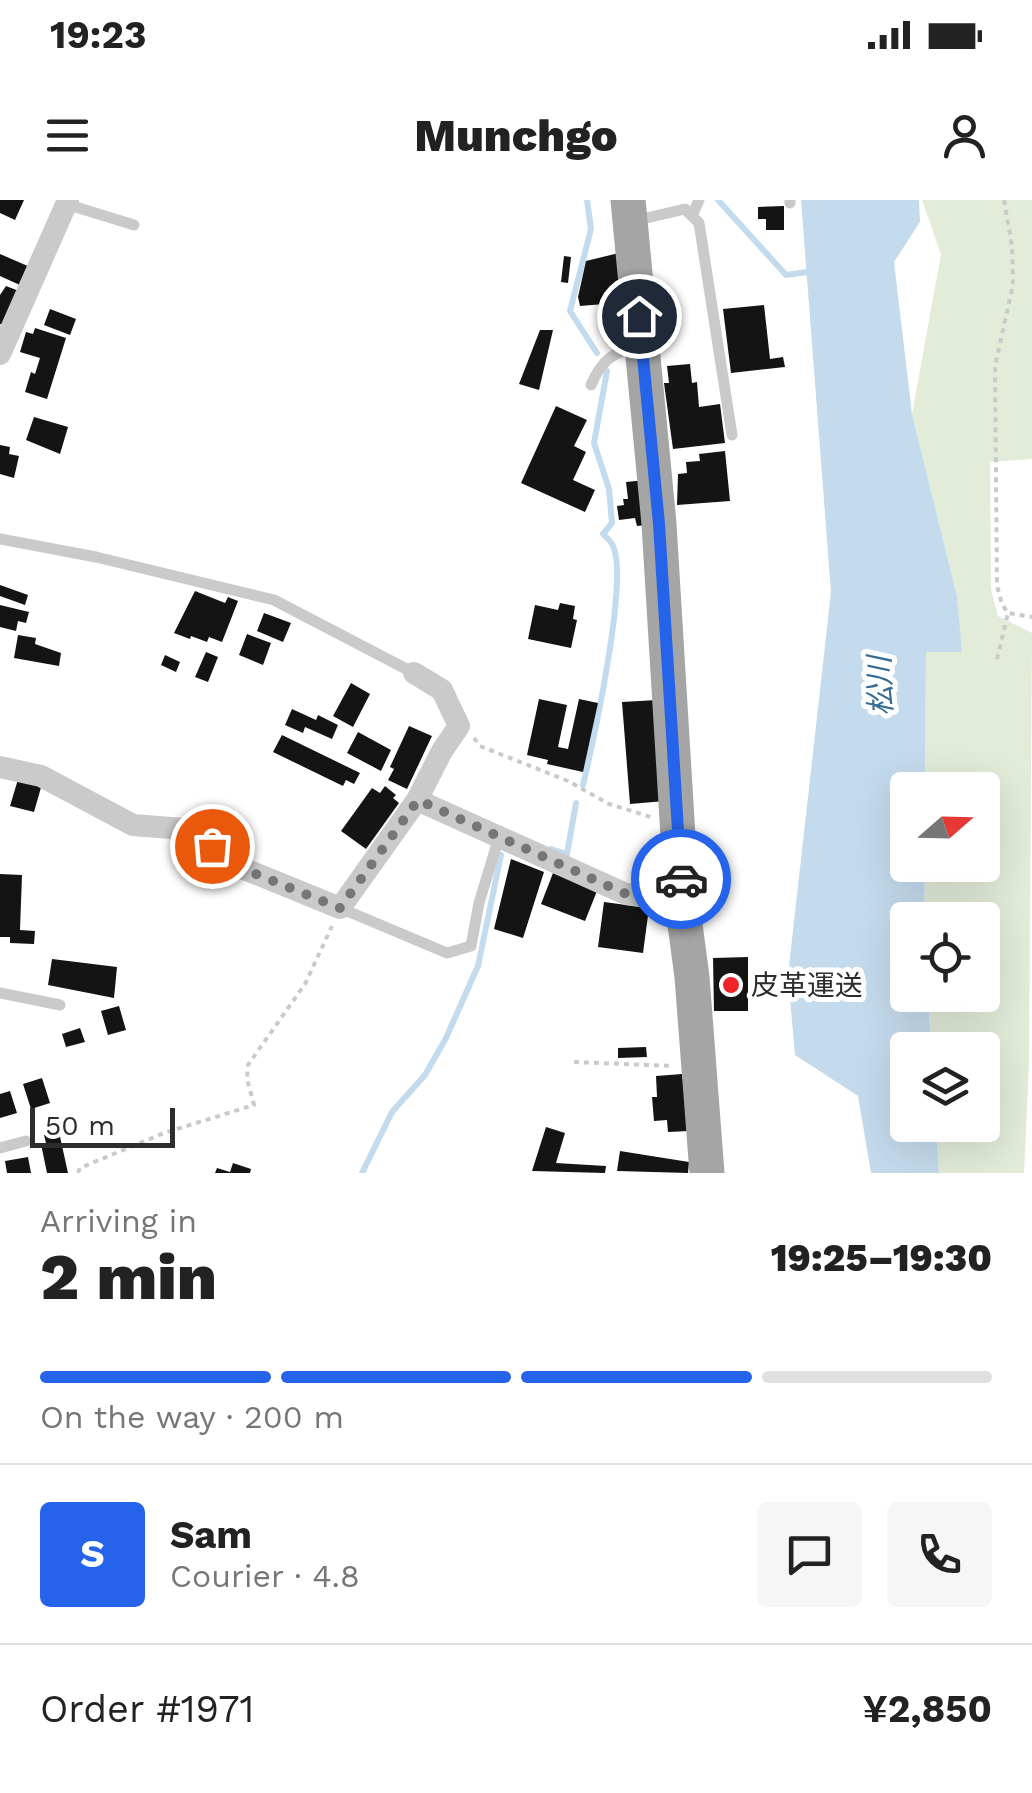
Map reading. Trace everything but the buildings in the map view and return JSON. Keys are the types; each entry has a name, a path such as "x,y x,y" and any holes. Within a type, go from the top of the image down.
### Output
{"main road":[{"path":"629,211 659,524 682,902 707,1173"}],"street":[{"path":"0,354 67,202"},
{"path":"0,767 42,776 133,825 197,830 226,862 340,908 418,800 442,750 459,726 442,690 414,673"},
{"path":"418,800 626,894 682,902"}],"lane":[{"path":"692,216 699,200"},
{"path":"67,202 134,224"},
{"path":"629,211 685,210 699,222 732,436"},
{"path":"591,385 598,368 616,352 642,347"},
{"path":"0,539 96,557 274,600 414,673"},
{"path":"340,908 447,953 472,946 479,904 499,837"},
{"path":"0,993 60,1005"},
{"path":"0,1148 26,1141"}],"path":[{"path":"1004,200 1012,246 1013,284 995,366 996,586 1008,613 1032,617"},
{"path":"997,659 1008,613"},
{"path":"459,726 480,746 568,782 608,804 636,815 677,822"},
{"path":"78,1173 80,1168 164,1134 254,1105 248,1065 305,984 340,908"},
{"path":"574,1062 699,1066"}],"green space":[{"path":"922,200 1032,200 1032,459 990,462 991,589 998,616 1032,633 1029,1062 1024,1173 939,1173 937,1142 1000,1142 1000,1032 930,1032 929,1012 1000,1012 1000,902 924,902 925,882 1000,882 1000,772 925,772 926,652 961,652 957,596 912,414 941,254"}],"water":[{"name":"松川","path":"801,200 919,200 920,222 894,262 912,414 957,596 962,652 926,652 925,772 890,772 890,882 925,882 924,902 890,902 890,1012 929,1012 930,1032 890,1032 890,1142 937,1142 939,1173 871,1173 858,1096 795,1055 788,975 831,592"}],"waterway":[{"path":"587,200 591,229 570,311 597,353"},
{"path":"718,200 786,275 814,271"},
{"path":"583,785 608,662 616,591 613,546 603,534 612,523 609,489 594,443 607,371"},
{"path":"551,849 567,854 576,803"},
{"path":"362,1173 392,1112 425,1075 446,1038 478,966 501,855"}],"way so far":[{"path":"212,846 226,862 340,908 418,800 626,894 682,902 681,879"}],"place":[{"name":"皮革運送","path":"731,985"}],"route":[{"path":"639,316 659,524 681,879"}]}
